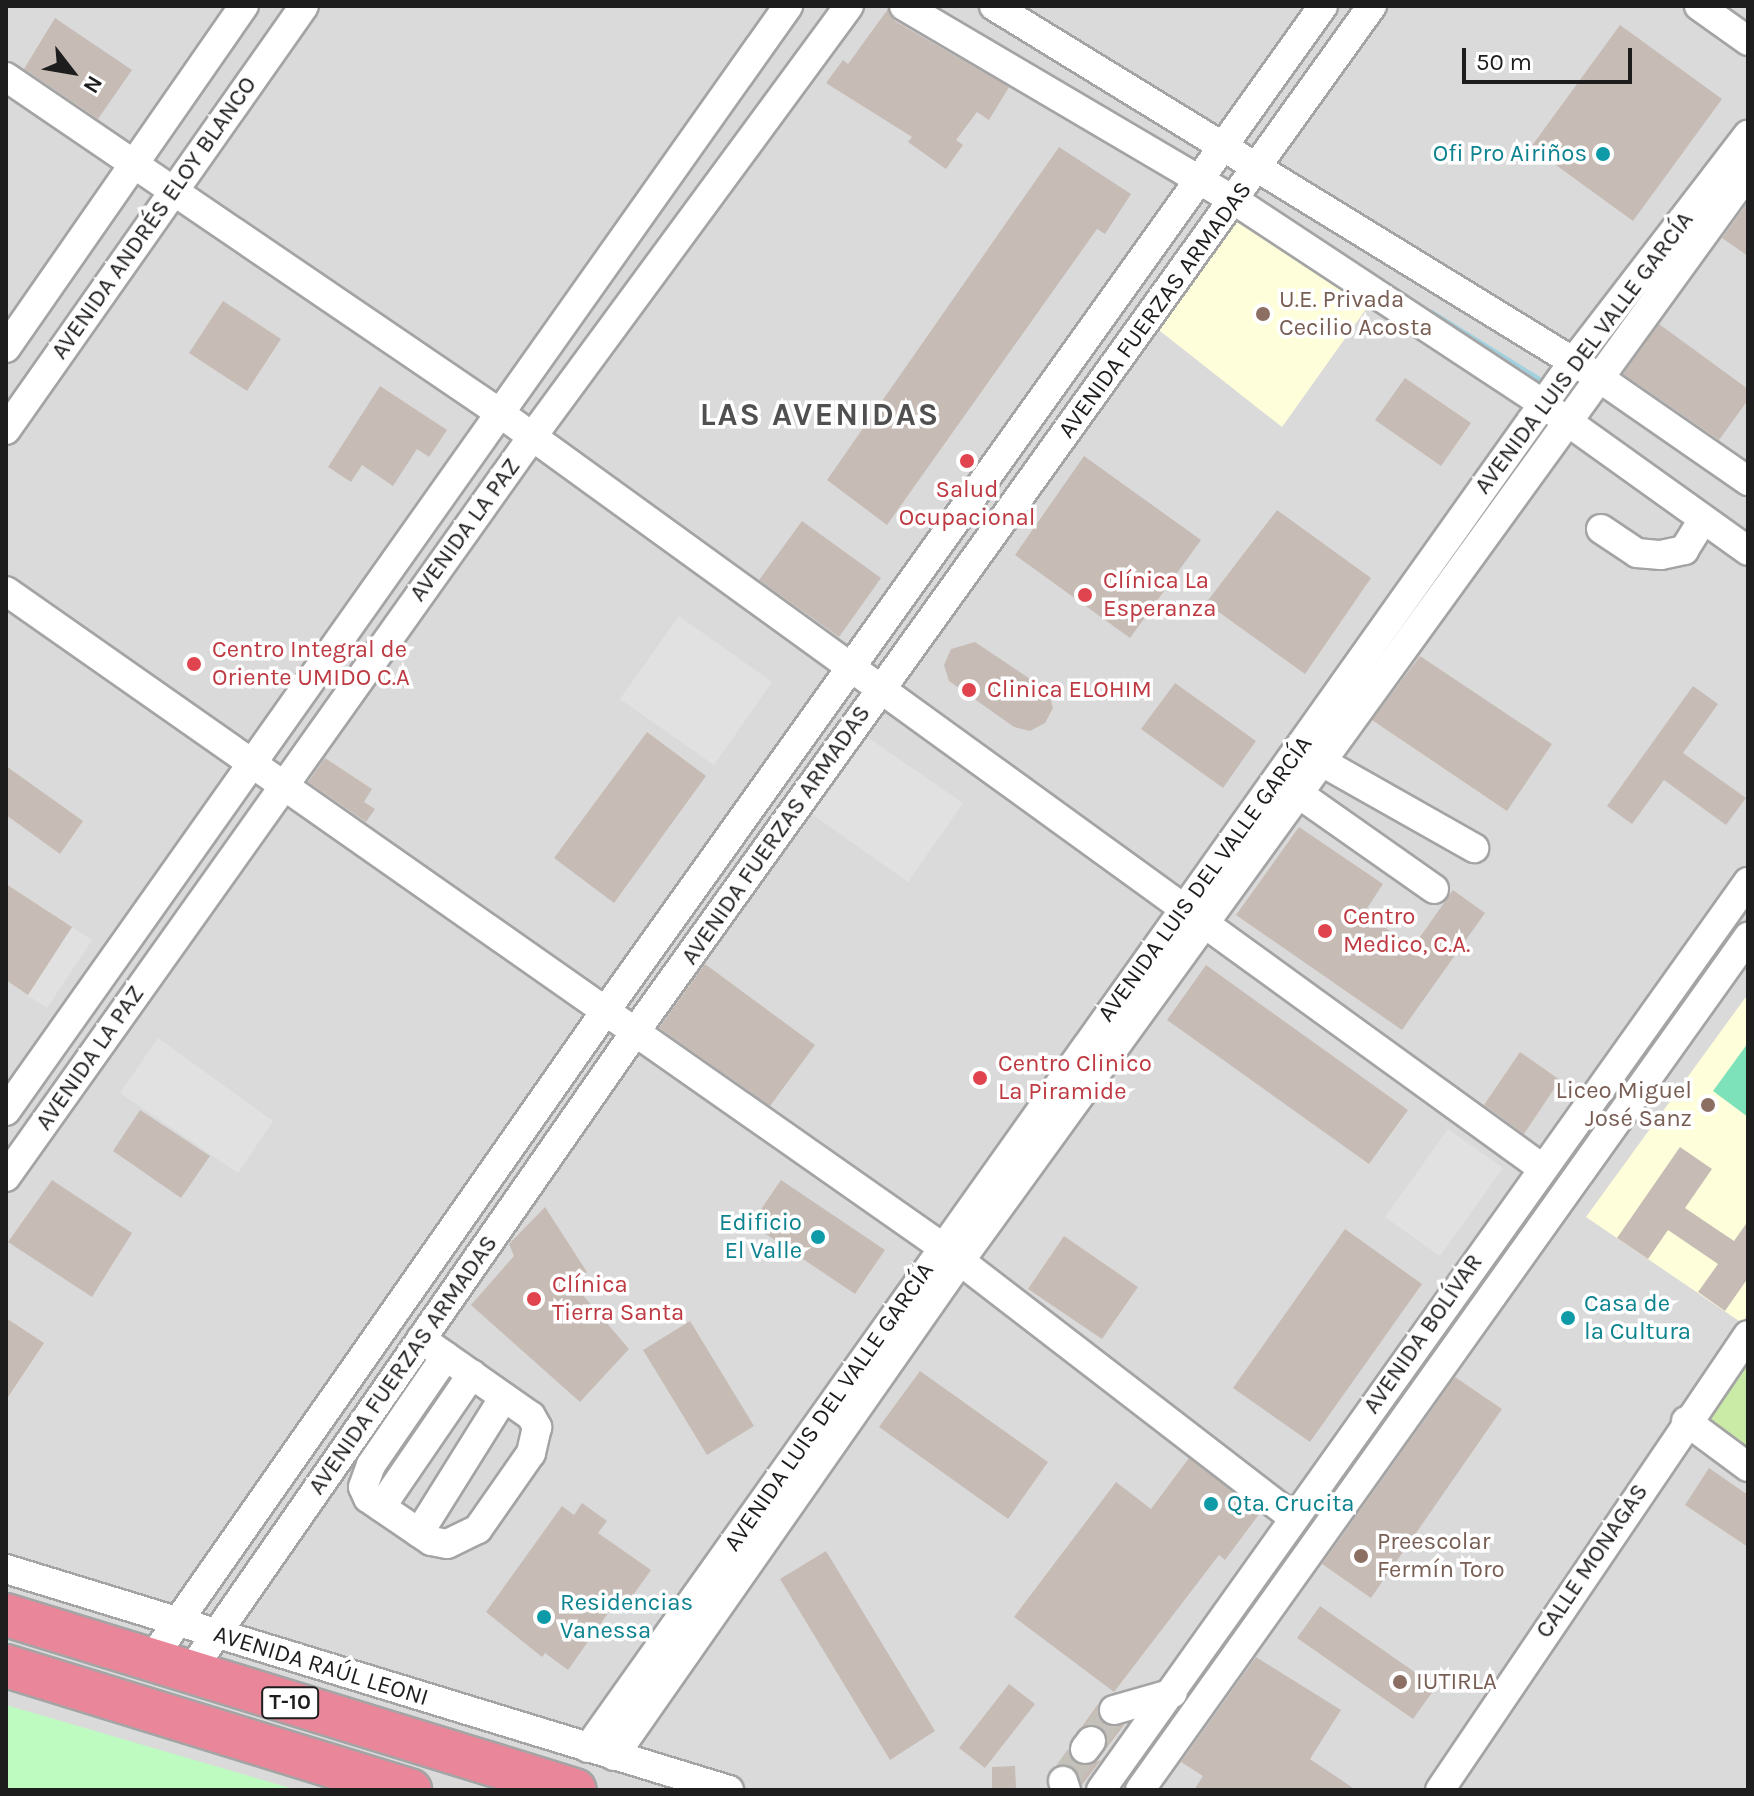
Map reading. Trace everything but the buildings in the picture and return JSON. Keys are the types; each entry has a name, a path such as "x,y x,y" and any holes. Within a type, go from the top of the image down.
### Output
{"highway":[{"name":"AVENIDA RAÚL LEONI","path":"6,1615 575,1790"},
{"name":"T-10","path":"6,1666 410,1790"}],"street":[{"name":"AVENIDA ANDRÉS ELOY BLANCO","path":"6,348 244,6"},
{"name":"AVENIDA ANDRÉS ELOY BLANCO","path":"6,430 304,6"},
{"name":"AVENIDA LA PAZ","path":"6,1111 497,411 788,6"},
{"name":"AVENIDA LA PAZ","path":"6,1177 532,437 849,6"},
{"path":"904,6 1235,199 1543,404 1748,551"},
{"path":"994,6 1598,377 1748,481"},
{"name":"AVENIDA FUERZAS ARMADAS","path":"151,1660 604,1013 855,666 1323,6"},
{"name":"AVENIDA FUERZAS ARMADAS","path":"190,1672 633,1035 1372,6"},
{"path":"1699,6 1748,41"},
{"path":"6,77 497,411 855,666 1542,1168"},
{"name":"AVENIDA LUIS DEL VALLE GARCÍA","path":"601,1752 951,1254 1196,916 1543,404 1748,135"},
{"name":"AVENIDA LUIS DEL VALLE GARCÍA","path":"1196,916 1299,794 1748,173"},
{"path":"1601,529 1637,553 1661,555 1684,550 1703,520"},
{"path":"6,591 633,1035 951,1254 1293,1517"},
{"path":"1322,762 1474,848"},
{"path":"1299,794 1434,889"},
{"name":"AVENIDA BOLÍVAR","path":"1101,1790 1748,882"},
{"name":"AVENIDA BOLÍVAR","path":"1140,1790 1748,937"},
{"name":"CALLE MONAGAS","path":"1440,1790 1686,1421 1748,1335"},
{"path":"421,1339 446,1356 472,1374 504,1397 537,1427 531,1453 478,1529 461,1542 431,1541 419,1533 368,1498 364,1477 446,1356"},
{"path":"381,1507 472,1374"},
{"path":"419,1533 504,1397"},
{"path":"1686,1421 1748,1467"},
{"name":"AVENIDA RAÚL LEONI","path":"6,1569 729,1790"},
{"path":"1114,1710 1173,1693"}],"shaded area":[{"path":"6,6 1748,6 1748,1790 6,1790"},
{"name":"U.E. Privada Cecilio Acosta","path":"1231,219 1371,302 1282,427 1155,327"},
{"path":"679,616 772,682 714,765 620,699"},
{"path":"854,728 963,803 908,882 799,805"},
{"path":"72,927 92,940 47,1008 27,995"},
{"name":"Liceo Miguel José Sanz","path":"1748,994 1748,1314 1742,1323 1586,1217"},
{"path":"158,1038 273,1121 238,1173 120,1093"},
{"path":"1448,1129 1503,1168 1440,1256 1385,1217"}],"green space":[{"path":"1748,1043 1748,1117 1713,1091"},
{"path":"1748,1335 1748,1465 1686,1421"},
{"path":"6,1705 297,1790 6,1790"}],"waterway":[{"path":"1431,313 1545,384"}],"tunnel":[{"path":"1091,1741 1114,1710"},
{"path":"1063,1781 1085,1749"}],"place":[{"name":"Ofi Pro Airiños","path":"1603,154"},
{"name":"U.E. Privada Cecilio Acosta","path":"1263,314"},
{"name":"Salud Ocupacional","path":"967,461"},
{"name":"Clínica La Esperanza","path":"1085,595"},
{"name":"Centro Integral de Oriente UMIDO C.A","path":"194,664"},
{"name":"Clinica ELOHIM","path":"969,690"},
{"name":"Centro Medico, C.A.","path":"1325,931"},
{"name":"Centro Clinico La Piramide","path":"980,1078"},
{"name":"Liceo Miguel José Sanz","path":"1708,1105"},
{"name":"Edificio El Valle","path":"818,1237"},
{"name":"Clínica Tierra Santa","path":"534,1299"},
{"name":"Casa de la Cultura","path":"1568,1318"},
{"name":"Qta. Crucita","path":"1211,1504"},
{"name":"Preescolar Fermín Toro","path":"1361,1556"},
{"name":"Residencias Vanessa","path":"544,1617"},
{"name":"IUTIRLA","path":"1400,1682"}],"district":[{"name":"LAS AVENIDAS","path":"820,415"}]}
